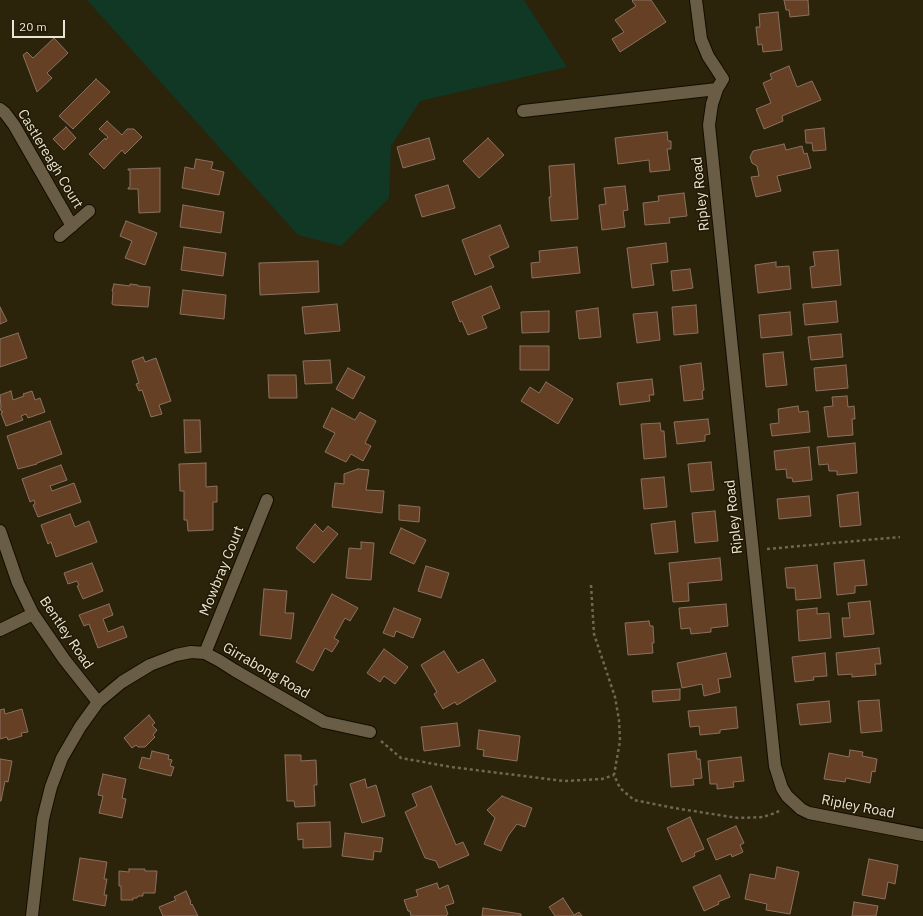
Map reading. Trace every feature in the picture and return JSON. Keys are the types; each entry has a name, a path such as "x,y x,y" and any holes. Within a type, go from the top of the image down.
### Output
{"street":[{"path":"523,111 720,84 701,39 696,0"},
{"name":"Ripley Road","path":"720,84 712,104 710,125 774,766 782,788 793,802 809,813 923,835"},
{"name":"Castlereagh Court","path":"0,109 14,124 72,226"},
{"name":"Castlereagh Court","path":"60,236 89,211"},
{"name":"Mowbray Court","path":"205,654 267,500"},
{"name":"Bentley Road","path":"0,531 18,583 33,614 64,659 98,702"},
{"path":"0,630 33,614"},
{"name":"Girrabong Road","path":"32,916 43,819 51,787 62,758 80,727 98,702 122,682 150,665 176,655 191,652 205,654 220,661 324,722 370,732"}],"path":[{"path":"752,550 900,537"},
{"path":"591,585 594,634 615,697 619,720 620,741 614,775 620,788 634,800 731,817 763,817 775,813 793,802"},
{"path":"370,732 401,758 408,760 451,767 564,780 602,780 614,775"}],"green space":[{"path":"87,0 524,0 567,67 420,101 391,146 389,198 341,246 298,235"}],"building":[{"path":"651,0 666,22 620,52 612,39 624,32 615,20 636,6 632,1"},
{"path":"784,0 808,0 809,15 790,17 789,10 786,10"},
{"path":"778,12 782,50 763,52 762,44 758,45 756,27 760,27 759,14"},
{"path":"54,38 68,53 47,73 52,78 37,92 23,55 27,52 33,58"},
{"path":"789,66 797,87 812,81 821,100 782,116 783,121 764,129 756,109 771,103 763,83 772,79 770,74"},
{"path":"96,79 110,92 73,129 59,116"},
{"path":"107,121 122,135 127,129 134,129 142,137 125,154 122,150 104,169 89,154 105,138 106,140 108,137 99,129"},
{"path":"66,127 76,138 64,150 53,139"},
{"path":"824,128 826,150 813,151 812,143 806,143 805,130"},
{"path":"667,132 668,141 671,141 671,149 667,149 670,170 650,172 649,160 618,164 615,138"},
{"path":"429,138 435,159 403,168 397,147"},
{"path":"488,138 504,155 479,178 463,161"},
{"path":"784,144 786,150 802,146 804,154 807,153 811,168 777,176 781,191 756,197 751,177 759,176 757,166 752,163 750,157 753,151"},
{"path":"196,159 213,162 211,169 224,172 219,195 182,188 185,167 194,169"},
{"path":"574,164 578,219 551,221 549,166"},
{"path":"160,168 160,212 139,213 138,189 128,189 130,187 130,170 128,169"},
{"path":"448,185 455,208 422,217 415,195"},
{"path":"625,186 628,210 623,211 625,227 602,230 599,205 606,204 604,188"},
{"path":"684,193 687,216 669,218 670,223 645,225 643,203 659,201 658,196"},
{"path":"183,205 224,212 221,233 180,227"},
{"path":"126,221 157,233 145,265 125,258 132,241 120,236"},
{"path":"500,225 509,247 489,256 494,267 475,275 462,240"},
{"path":"666,243 668,262 651,264 654,285 632,288 627,248"},
{"path":"184,247 226,253 223,276 181,270"},
{"path":"577,247 580,273 532,278 531,263 540,262 539,251"},
{"path":"838,250 841,285 812,288 810,267 815,266 813,252"},
{"path":"318,261 319,292 260,295 259,263"},
{"path":"776,262 776,267 789,266 791,289 758,293 755,265"},
{"path":"690,269 693,288 673,291 671,271"},
{"path":"114,284 130,286 130,284 150,287 148,307 112,304 112,291"},
{"path":"491,286 500,308 482,316 487,328 468,335 462,321 460,322 452,302"},
{"path":"183,290 226,295 224,319 180,314"},
{"path":"836,301 838,322 805,325 803,304"},
{"path":"337,304 340,331 305,334 302,307"},
{"path":"696,305 698,333 674,335 672,307"},
{"path":"0,307 7,321 0,324"},
{"path":"598,308 601,337 579,339 576,311"},
{"path":"549,311 549,332 522,333 521,312"},
{"path":"657,312 660,340 637,343 633,314"},
{"path":"790,312 792,335 761,338 759,315"},
{"path":"18,333 27,358 0,367 0,339"},
{"path":"841,334 843,357 811,360 808,337"},
{"path":"520,346 549,346 549,370 520,370"},
{"path":"783,352 787,385 766,387 763,354"},
{"path":"143,357 145,362 156,358 171,401 159,405 162,414 151,417 142,390 139,391 136,384 139,383 132,361"},
{"path":"330,360 332,383 305,384 303,361"},
{"path":"701,363 704,390 702,391 703,399 684,401 680,366"},
{"path":"846,365 848,388 816,391 814,368"},
{"path":"348,368 365,377 353,399 336,389"},
{"path":"268,375 296,375 297,398 269,398"},
{"path":"652,379 654,395 649,395 650,401 620,405 617,383"},
{"path":"546,382 573,399 558,424 521,401 530,387 539,393"},
{"path":"11,391 13,400 32,391 35,400 40,398 45,412 28,418 26,414 21,416 23,420 6,426 1,413 3,412 0,409 0,395"},
{"path":"847,396 848,407 854,406 855,419 852,419 853,435 828,437 824,407 833,406 832,397"},
{"path":"798,406 799,412 808,411 810,432 772,436 770,424 779,423 778,409"},
{"path":"332,408 355,420 360,412 376,421 365,443 371,446 363,461 351,454 346,462 325,452 335,433 323,427"},
{"path":"708,419 710,434 705,435 705,441 677,444 674,422"},
{"path":"184,420 200,420 201,452 185,453"},
{"path":"50,421 62,454 37,464 18,469 7,436"},
{"path":"660,423 661,431 664,431 666,457 644,459 641,424"},
{"path":"855,443 857,473 837,475 837,471 829,471 828,464 819,465 817,447"},
{"path":"809,447 812,480 793,482 792,478 787,478 786,469 776,470 774,451"},
{"path":"711,462 714,490 691,492 688,464"},
{"path":"206,463 206,487 217,486 217,502 213,502 213,530 188,531 187,520 184,520 184,491 180,491 179,464"},
{"path":"61,465 67,480 50,486 52,491 74,483 81,502 38,517 33,505 35,504 34,500 30,502 22,479"},
{"path":"358,469 369,470 366,490 384,491 382,513 332,507 335,483 344,484 344,474"},
{"path":"664,477 667,507 644,509 641,479"},
{"path":"858,492 861,525 840,527 837,495"},
{"path":"809,496 811,516 779,519 777,499"},
{"path":"399,505 420,507 419,522 399,520"},
{"path":"715,511 718,541 695,543 692,513"},
{"path":"70,514 75,527 89,521 97,542 56,557 51,542 48,544 41,525"},
{"path":"675,521 678,552 655,554 651,524"},
{"path":"315,524 323,532 328,526 338,534 314,563 296,548"},
{"path":"401,528 426,540 414,564 390,553"},
{"path":"361,542 374,543 371,580 346,578 349,548 361,549"},
{"path":"720,558 722,580 688,583 689,601 673,602 669,563"},
{"path":"864,560 867,585 855,586 855,593 837,595 834,563"},
{"path":"92,563 103,591 83,599 77,586 79,585 77,581 68,584 64,573"},
{"path":"817,565 821,598 796,600 795,588 787,588 785,568"},
{"path":"426,566 449,573 441,598 418,591"},
{"path":"264,589 287,591 285,613 294,613 291,639 260,635"},
{"path":"332,594 358,608 350,621 345,618 334,638 339,641 332,652 325,648 313,671 296,662"},
{"path":"870,601 874,634 844,637 842,618 850,618 848,603"},
{"path":"109,604 113,615 103,619 108,632 123,626 127,637 98,648 89,624 84,626 79,615"},
{"path":"726,604 728,626 711,628 711,632 691,634 690,628 681,629 679,608"},
{"path":"394,608 421,619 413,638 396,631 394,637 383,633"},
{"path":"817,608 817,614 829,613 831,638 799,641 797,610"},
{"path":"649,621 650,626 653,626 653,653 628,655 625,623"},
{"path":"879,648 881,664 875,664 876,675 852,677 852,674 838,675 836,653"},
{"path":"384,649 408,667 395,684 384,676 380,682 367,673"},
{"path":"444,651 458,673 483,659 496,681 457,705 455,702 443,709 434,694 437,692 421,665"},
{"path":"726,653 731,677 718,679 720,692 704,696 702,684 682,688 677,663"},
{"path":"825,653 827,676 813,677 814,680 795,682 792,657"},
{"path":"680,689 680,700 653,702 652,691"},
{"path":"879,700 882,731 861,733 858,701"},
{"path":"829,701 831,722 800,725 797,704"},
{"path":"736,707 738,728 720,730 720,733 700,735 699,726 690,727 688,711"},
{"path":"4,709 5,714 22,709 28,732 21,733 22,736 8,740 7,737 0,739 0,710"},
{"path":"149,715 155,723 152,725 157,730 153,735 155,737 145,747 138,747 136,745 132,748 124,738"},
{"path":"457,723 460,746 424,751 421,727"},
{"path":"479,730 520,736 517,761 483,756 484,750 477,749"},
{"path":"850,750 863,752 862,756 877,759 875,772 872,771 870,783 846,778 845,782 824,779 829,753 849,757"},
{"path":"152,751 169,755 168,759 172,760 170,766 174,767 171,776 139,768 142,757 150,759"},
{"path":"696,751 697,759 700,759 702,778 693,779 694,785 671,787 668,754"},
{"path":"285,755 301,755 301,761 316,760 317,785 314,785 315,806 295,807 294,801 287,801"},
{"path":"741,757 744,781 733,782 734,787 717,789 717,784 710,784 708,761"},
{"path":"0,759 12,761 8,782 5,781 1,801 0,801"},
{"path":"103,774 126,779 122,798 126,799 122,818 99,813 103,796 98,795"},
{"path":"365,779 367,788 376,785 385,816 362,823 350,784"},
{"path":"431,786 456,845 463,842 469,855 439,868 436,861 425,858 405,812 417,806 412,794"},
{"path":"502,796 532,808 525,827 517,824 508,836 501,851 484,844 495,818 487,810"},
{"path":"690,817 704,849 694,853 695,856 682,862 667,828"},
{"path":"330,822 331,847 303,848 303,839 298,840 297,823"},
{"path":"736,826 744,843 740,845 743,852 732,857 731,854 716,860 707,839"},
{"path":"345,833 383,838 381,852 374,851 373,860 342,856"},
{"path":"80,858 107,862 104,879 107,879 104,895 107,895 105,906 73,900"},
{"path":"869,859 898,865 895,884 888,882 885,899 862,895"},
{"path":"777,867 799,872 790,914 766,910 767,904 745,899 750,874 775,879"},
{"path":"129,869 157,871 155,893 143,893 143,896 133,898 133,900 121,900 119,871 129,872"},
{"path":"720,875 730,897 718,902 719,904 704,911 693,887"},
{"path":"437,883 439,889 448,885 454,903 445,906 448,914 446,916 411,916 404,900 418,896 416,890"},
{"path":"186,891 191,905 192,904 198,916 163,916 159,907 176,900 174,897"},
{"path":"563,898 574,915 579,912 582,916 555,916 549,907"},
{"path":"854,902 878,906 876,916 852,916"},
{"path":"483,908 521,914 521,916 482,916"}]}
